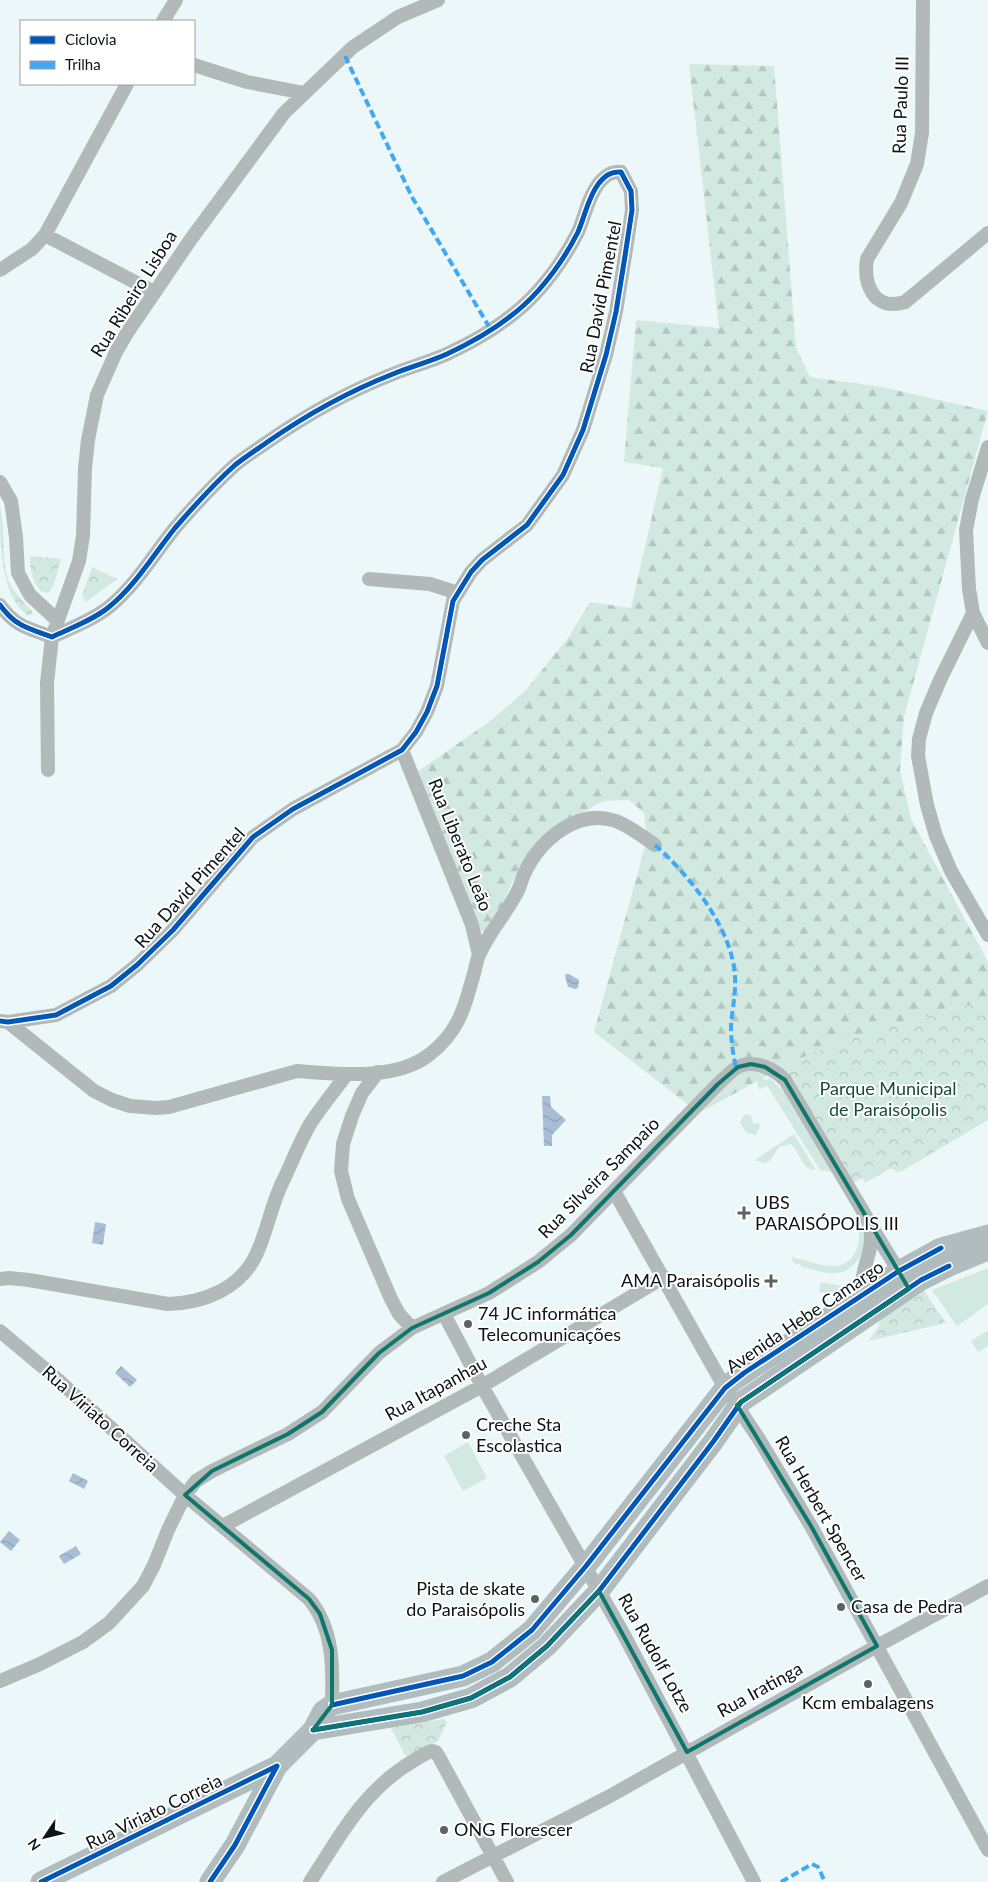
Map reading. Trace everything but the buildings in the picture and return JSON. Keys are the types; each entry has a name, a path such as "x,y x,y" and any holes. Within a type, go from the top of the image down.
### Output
{"main road":[{"name":"Avenida Hebe Camargo","path":"313,1730 422,1712 471,1698 510,1678 547,1646 600,1591 713,1442 737,1406 904,1280 941,1248 988,1234"},
{"name":"Avenida Hebe Camargo","path":"904,1280 949,1266 988,1250"},
{"name":"Avenida Hebe Camargo","path":"332,1704 463,1676 492,1662 532,1630 586,1566 725,1388 750,1369 873,1302"},
{"name":"Rua Viriato Correia","path":"41,1882 277,1766 313,1730 323,1711 332,1704"},
{"path":"210,1882 235,1845 277,1766"}],"street":[{"path":"164,20 176,0"},
{"name":"Rua Ribeiro Lisboa","path":"48,770 47,683 52,637 79,561 85,505 85,468 88,440 98,396 116,352 154,292 284,113 354,48 398,17 438,0"},
{"name":"Rua Paulo III","path":"923,0 922,133 917,164 902,203 867,258 865,268 867,284 878,299 886,304 905,302 988,233"},
{"path":"195,65 247,82 304,93"},
{"path":"0,270 32,249 45,235 126,85"},
{"name":"Rua David Pimentel","path":"4,1022 56,1015 111,986 137,965 173,930 253,837 293,810 402,750 416,732 427,712 437,686 453,601 482,560 527,525 563,475 583,430 606,355 626,256 632,210 631,191 621,172 615,171 608,174 599,183 592,193 578,232 567,251 540,288 523,305 491,330 446,354 393,374 333,401 301,419 236,464 216,482 175,528 142,572 109,607 88,620 52,637"},
{"path":"45,235 154,292"},
{"path":"988,447 972,499 966,530 969,589 974,613 988,642"},
{"path":"0,482 10,500 16,537 18,573 30,595 57,620"},
{"path":"369,579 430,584 458,593"},
{"path":"0,605 15,623 52,637"},
{"path":"974,613 940,680 926,713 919,739 918,756 927,805 936,836 951,870 988,935"},
{"name":"Rua Liberato Leão","path":"402,750 468,916 479,955"},
{"path":"4,1022 94,1091 130,1106 169,1107 290,1072 346,1075 410,1066 429,1056 450,1034 464,1012 479,955 517,894 525,871 549,840 564,828 589,818 608,820 628,827 655,845"},
{"name":"Rua Silveira Sampaio","path":"0,1682 83,1642 109,1623 143,1586 185,1495 196,1482 288,1434 322,1412 379,1353 412,1328 488,1293 538,1262 571,1236 740,1066 747,1064 765,1067 785,1080 870,1224"},
{"path":"378,1072 362,1093 352,1116 343,1144 341,1171 348,1199 388,1293 399,1314 412,1328"},
{"path":"0,1279 29,1280 168,1304 182,1304 202,1300 223,1291 249,1267 257,1254 279,1189 304,1136 311,1123 346,1075"},
{"name":"Rua Herbert Spencer","path":"614,1191 725,1388 764,1447 811,1526 988,1850"},
{"path":"870,1224 904,1280"},
{"path":"870,1224 871,1246 862,1283 873,1302"},
{"name":"Rua Itapanhau","path":"223,1526 482,1386 664,1277"},
{"name":"Rua Rudolf Lotze","path":"444,1314 482,1386 600,1591 687,1752 754,1882"},
{"name":"Rua Viriato Correia","path":"0,1331 57,1379 185,1495 308,1599 320,1614 332,1650 332,1704"},
{"name":"Rua Iratinga","path":"443,1882 610,1796 988,1586"},
{"path":"310,1882 356,1811 371,1794 389,1777 430,1752 437,1754 507,1882"}],"highlighted area":[{"path":"751,1064 765,1067 785,1080 909,1289 737,1405 811,1526 877,1646 687,1752 599,1591 547,1646 510,1677 471,1698 422,1712 313,1730 332,1705 332,1650 320,1614 309,1599 185,1495 212,1471 288,1434 322,1412 379,1353 412,1328 489,1293 538,1262 571,1235 718,1084 738,1067"}],"green space":[{"path":"689,64 774,66 796,348 810,377 882,387 988,411 904,717 900,770 911,819 988,962 988,996 973,1004 856,1036 794,1061 699,1113 594,1032 647,839 644,813 629,800 603,801 562,825 518,870 491,928 485,933 481,931 417,772 489,722 525,691 568,638 590,602 631,608 663,468 624,462 636,320 719,328"},
{"path":"0,507 7,575 12,588 32,611 32,615 27,615 18,606 11,594 7,581 1,551"},
{"path":"30,556 61,559 55,581 49,593 42,592 36,584 31,571"},
{"path":"92,567 117,579 86,602 82,596"},
{"name":"Parque Municipal de Paraisópolis","path":"988,996 988,1120 902,1171 897,1172 891,1168 865,1183 862,1178 851,1184 777,1070 794,1061 856,1036 973,1004"},
{"path":"762,1075 763,1079 770,1078 784,1092 832,1172 820,1170 768,1087 766,1086 759,1090 756,1078"},
{"path":"749,1114 753,1118 754,1124 759,1123 760,1126 756,1135 746,1133 740,1122 744,1115"},
{"path":"794,1134 816,1170 804,1164 791,1144 779,1147 770,1161 763,1163 755,1160"},
{"path":"857,1214 864,1231 864,1247 858,1260 848,1269 835,1273 825,1272 807,1268 808,1266 805,1268 800,1265 801,1263 796,1265 791,1259 792,1257 829,1266 842,1264 849,1260 854,1254 859,1239 858,1223 855,1216"},
{"path":"988,1268 988,1304 957,1326 932,1290"},
{"path":"821,1282 847,1287 835,1294 819,1292"},
{"path":"923,1289 946,1323 868,1341 879,1326 879,1320"},
{"path":"988,1330 988,1346 978,1352 971,1341"},
{"path":"468,1442 487,1478 463,1491 444,1456"},
{"path":"444,1719 447,1722 438,1741 406,1757 391,1728"}],"water":[{"path":"566,974 579,980 578,988 568,987"},
{"path":"542,1096 550,1096 551,1107 566,1120 552,1135 552,1146 544,1146"},
{"path":"95,1222 106,1224 103,1245 92,1243"},
{"path":"121,1366 137,1380 130,1387 115,1373"},
{"path":"73,1473 88,1481 84,1489 69,1481"},
{"path":"9,1531 20,1540 11,1551 0,1542"},
{"path":"76,1546 81,1554 64,1564 59,1556"}],"marked path":[{"path":"345,56 412,197 491,330"},
{"path":"655,845 695,887 718,922 726,940 735,977 731,1026 736,1068"},
{"path":"781,1882 812,1864 818,1867 825,1882"}],"cycle path":[{"path":"0,605 17,622 29,629 52,637 82,624 103,612 128,589 175,528 197,503 227,472 243,459 296,423 327,405 359,388 457,349 487,332 524,305 561,262 578,232 595,188 609,174 621,172 631,191 632,210 616,312 606,355 583,430 563,475 527,525 482,560 471,572 453,601 437,686 427,712 416,732 402,750 293,809 253,837 173,930 137,965 111,986 56,1015 8,1022 0,1021"},
{"path":"332,1705 463,1676 492,1662 532,1630 586,1566 725,1388 744,1373 899,1271 941,1248"},
{"path":"313,1730 422,1712 471,1698 510,1677 547,1646 599,1591 713,1442 741,1402 921,1280 949,1266"},
{"path":"41,1882 277,1766"},
{"path":"210,1882 235,1845 277,1766"}],"place":[{"name":"UBS PARAISÓPOLIS III","path":"744,1213"},
{"name":"AMA Paraisópolis","path":"771,1281"},
{"name":"74 JC informática Telecomunicações","path":"468,1324"},
{"name":"Creche Sta Escolastica","path":"466,1435"},
{"name":"Pista de skate do Paraisópolis","path":"535,1599"},
{"name":"Casa de Pedra","path":"841,1607"},
{"name":"Kcm embalagens","path":"868,1684"},
{"name":"ONG Florescer","path":"444,1830"}]}
